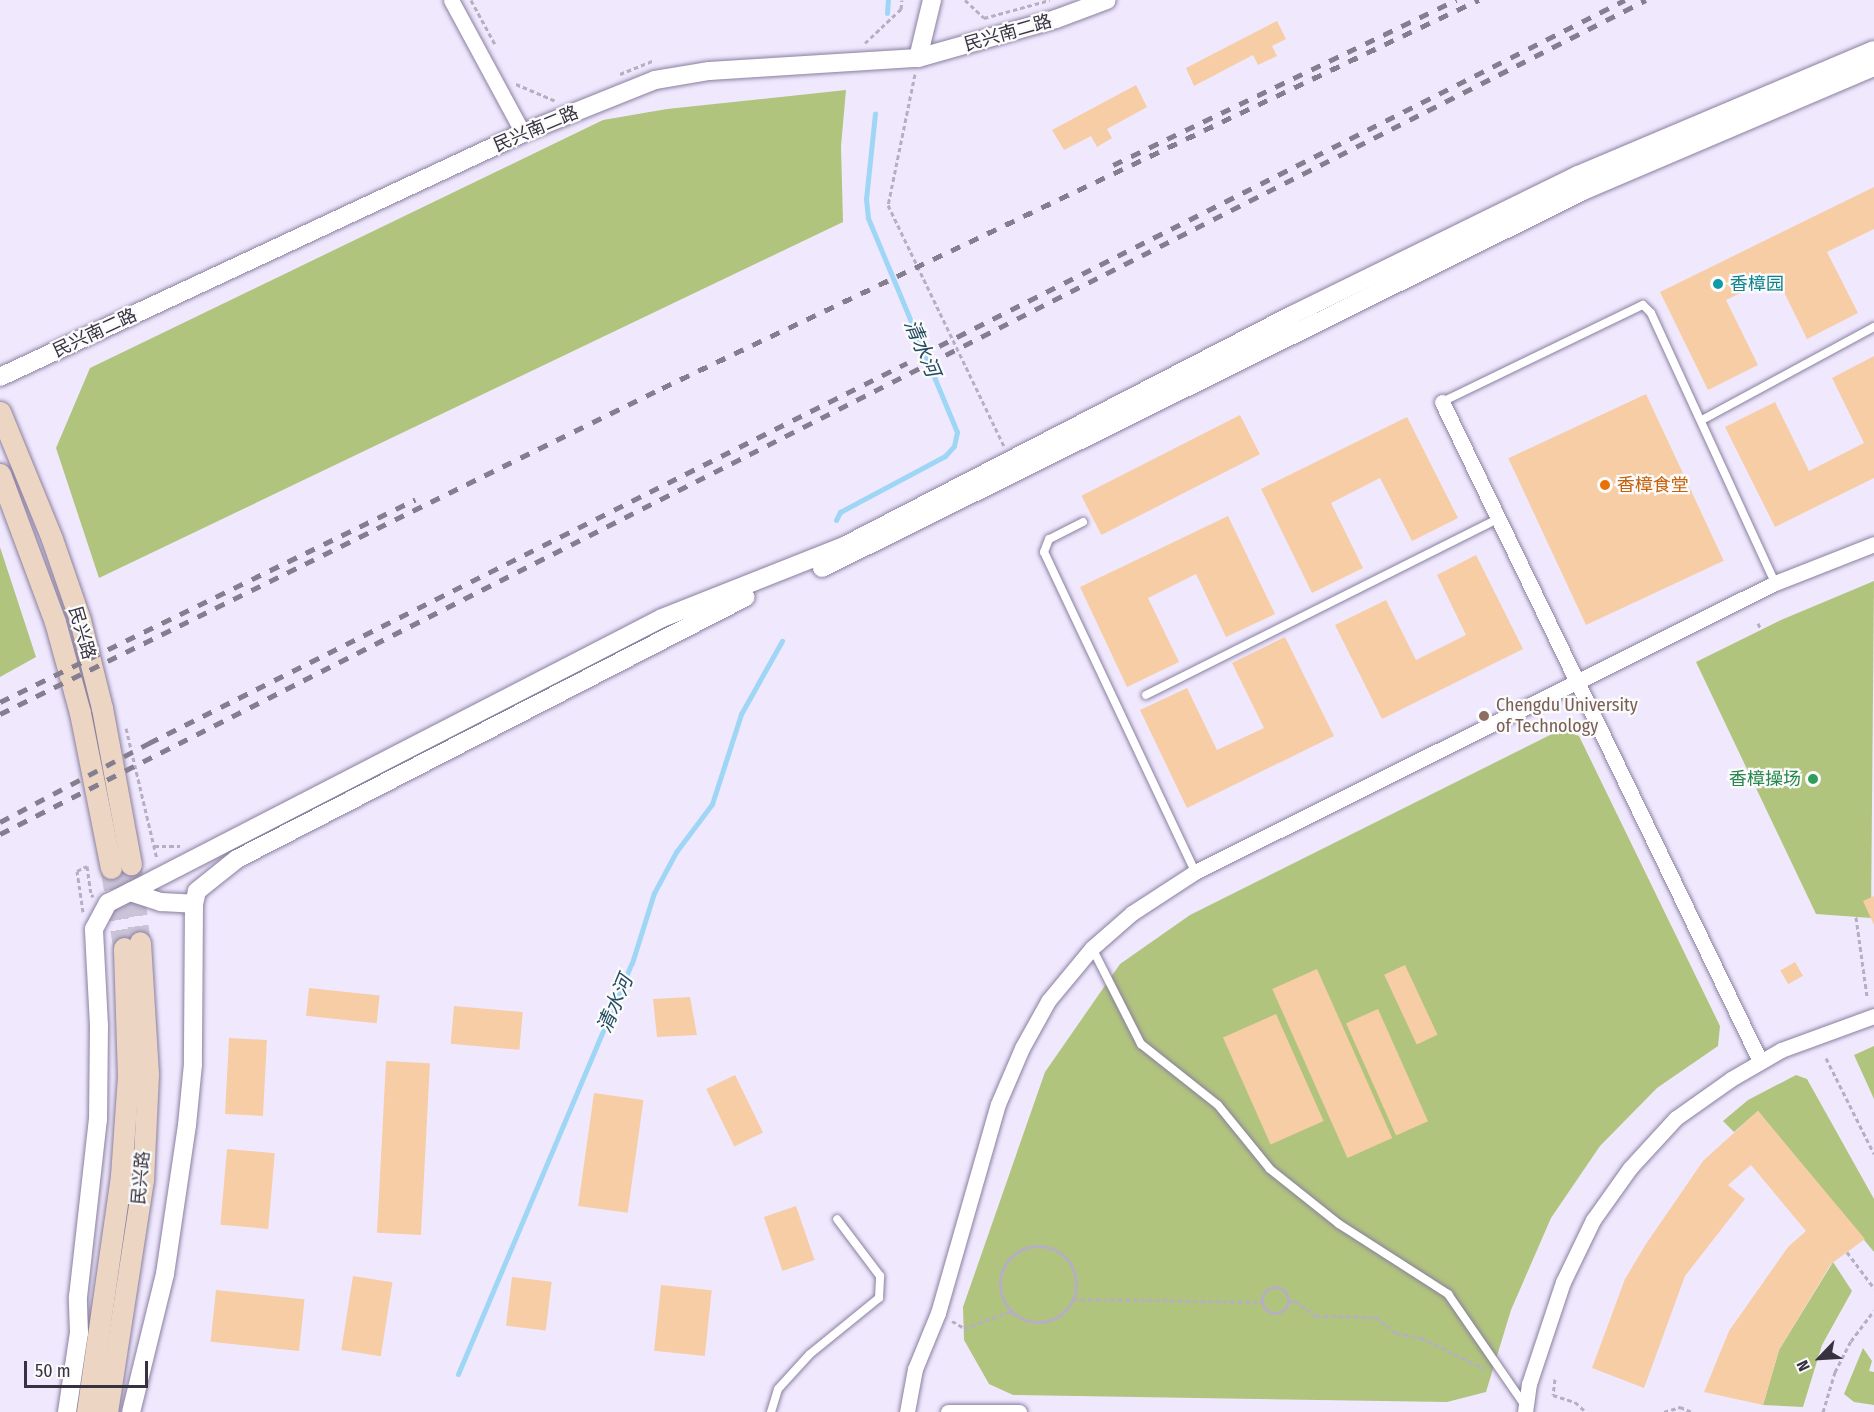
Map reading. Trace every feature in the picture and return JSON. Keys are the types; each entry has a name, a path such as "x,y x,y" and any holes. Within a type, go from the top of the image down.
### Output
{"main road":[{"name":"民兴路","path":"0,412 52,539 80,620 102,708 121,866 55,622 0,474"},
{"name":"民兴路","path":"87,1412 121,1176 128,1077 132,945 148,1074 143,1180 108,1412"}],"street":[{"path":"451,0 523,133"},
{"path":"918,58 919,0"},
{"path":"918,58 932,0"},
{"name":"民兴南二路","path":"0,377 523,133 655,80 709,71 918,58 1056,19 1107,0"},
{"path":"87,1412 79,1333 78,1297 98,1120 94,929 108,903 662,618 846,545 1010,458 1578,175 1874,50"},
{"path":"131,1412 146,1361 165,1274 188,1125 193,1064 194,904 197,891 237,859 741,598 850,557 1166,395 1583,191 1874,67"},
{"path":"1442,402 1761,1061"},
{"path":"906,1412 915,1369 938,1313 1002,1095 1048,1001 1092,948 1132,913 1195,872 1576,679 1775,583 1874,544"},
{"path":"130,892 161,902 194,904"},
{"path":"1525,1409 1544,1334 1593,1220 1630,1168 1676,1118 1761,1061 1789,1046 1874,1016"},
{"path":"67,1412 79,1333"},
{"path":"108,1412 146,1361"},
{"path":"948,1412 1019,1412"}],"lane":[{"path":"1442,402 1643,304 1702,420 1775,583"},
{"path":"1702,420 1874,327"},
{"path":"1146,695 1498,518"},
{"path":"1083,522 1049,540 1044,552 1195,872"},
{"path":"1092,948 1141,1044 1218,1105 1270,1169 1339,1224 1448,1294 1525,1409"},
{"path":"771,1412 778,1389 810,1354 879,1298 880,1276 837,1220"}],"path":[{"path":"471,0 497,48"},
{"path":"855,44 867,43 900,9 902,0"},
{"path":"965,0 984,18 1050,0"},
{"path":"918,58 888,205 1010,458"},
{"path":"616,75 657,61"},
{"path":"512,76 517,86 554,102 564,97"},
{"path":"1758,623 1761,630"},
{"path":"94,929 82,910 76,871 87,866 91,896 102,890"},
{"path":"1856,917 1867,996"},
{"path":"1826,1058 1874,1154"},
{"path":"1037,1246 1050,1248 1070,1263 1075,1275 1073,1299 1057,1317 1046,1321 1022,1318 1012,1311 1001,1289 1006,1264 1020,1251 1037,1246"},
{"path":"1847,1251 1874,1288"},
{"path":"1073,1299 1262,1302 1274,1314 1286,1309 1289,1301 1284,1290 1275,1287 1267,1290 1262,1302"},
{"path":"1289,1301 1295,1301 1316,1316 1375,1317 1396,1333 1431,1342 1509,1383"},
{"path":"938,1313 964,1328 1012,1311"},
{"path":"1823,1412 1835,1372 1874,1311"},
{"path":"1556,1379 1553,1395 1575,1402 1586,1412"},
{"path":"1665,1412 1680,1407 1692,1412"}],"green space":[{"path":"846,90 841,146 843,222 99,578 56,448 90,368 603,120 667,109"},
{"path":"0,547 36,657 0,677"},
{"name":"香樟操场","path":"1874,581 1871,918 1816,914 1696,662 1781,620"},
{"path":"1560,730 1579,736 1720,1026 1718,1046 1657,1088 1600,1146 1551,1218 1511,1310 1486,1392 1447,1402 1013,1395 989,1384 964,1340 963,1307 1045,1072 1120,964 1190,915"},
{"path":"1874,1046 1874,1099 1854,1055"},
{"path":"1796,1075 1807,1079 1874,1199 1874,1252 1758,1111 1734,1132 1723,1121 1748,1100"},
{"path":"1833,1262 1852,1291 1822,1345 1803,1407 1763,1405 1779,1350"},
{"path":"1863,1348 1872,1361 1869,1371 1874,1372 1874,1405 1854,1402 1844,1394"}],"building":[{"path":"1277,21 1286,39 1272,46 1277,56 1258,65 1253,55 1194,86 1186,68"},
{"path":"1136,85 1147,107 1107,129 1112,138 1097,147 1091,136 1064,150 1052,130"},
{"name":"香樟园","path":"1874,187 1874,229 1827,252 1858,313 1807,339 1776,276 1726,300 1758,365 1708,390 1660,292"},
{"path":"1874,356 1874,478 1775,527 1725,427 1775,402 1809,471 1864,443 1832,378"},
{"name":"香樟食堂","path":"1646,394 1724,561 1586,625 1508,458"},
{"path":"1240,415 1260,454 1101,535 1081,496"},
{"path":"1407,417 1458,518 1412,541 1380,478 1331,503 1363,568 1312,593 1261,489"},
{"path":"1228,516 1275,614 1226,637 1196,574 1148,598 1179,662 1127,687 1080,587"},
{"path":"1476,555 1523,649 1382,719 1335,625 1386,600 1416,660 1466,635 1437,575"},
{"path":"1285,637 1334,736 1187,808 1140,710 1187,688 1217,750 1264,728 1232,663"},
{"path":"1874,896 1874,925 1863,901"},
{"path":"1795,962 1803,976 1788,984 1780,970"},
{"path":"1405,965 1438,1035 1417,1045 1384,975"},
{"path":"1317,969 1392,1138 1347,1158 1272,989"},
{"path":"309,988 380,995 377,1023 306,1016"},
{"path":"690,997 697,1035 657,1037 653,999"},
{"path":"454,1006 523,1012 519,1050 451,1044"},
{"path":"1378,1009 1428,1121 1396,1136 1346,1023"},
{"path":"1276,1014 1324,1121 1271,1144 1223,1038"},
{"path":"229,1038 267,1040 263,1116 225,1114"},
{"path":"386,1061 430,1063 421,1235 377,1233"},
{"path":"735,1075 763,1133 734,1147 706,1089"},
{"path":"594,1093 644,1100 628,1213 578,1206"},
{"path":"1758,1111 1865,1239 1831,1264 1779,1350 1763,1405 1704,1392 1729,1331 1788,1247 1806,1231 1751,1165 1728,1185 1745,1199 1685,1276 1644,1388 1592,1368 1625,1279 1646,1244 1703,1161"},
{"path":"227,1149 275,1153 268,1229 220,1225"},
{"path":"796,1206 815,1260 782,1271 764,1217"},
{"path":"353,1276 393,1282 381,1356 341,1350"},
{"path":"512,1277 552,1282 546,1331 506,1326"},
{"path":"661,1285 712,1290 705,1356 654,1351"},
{"path":"216,1290 305,1299 299,1351 211,1342"}],"waterway":[{"name":"清水河","path":"887,13 888,0"},
{"name":"清水河","path":"836,520 840,512 945,456 954,446 957,432 868,218 866,199 875,113"},
{"name":"清水河","path":"458,1374 632,963 654,893 676,852 712,804 741,714 782,641"}],"tunnel":[{"path":"131,864 140,942"},
{"path":"111,868 124,948"}],"railway":[{"path":"1113,165 1456,0"},
{"path":"0,714 662,388 1478,0"},
{"path":"939,346 1625,0"},
{"path":"0,834 1646,0"},
{"path":"0,822 149,743 907,363"},
{"path":"0,702 415,500"}],"place":[{"name":"香樟园","path":"1718,284"},
{"name":"香樟食堂","path":"1605,485"},
{"name":"Chengdu University of Technology","path":"1484,716"},
{"name":"香樟操场","path":"1813,779"}]}
